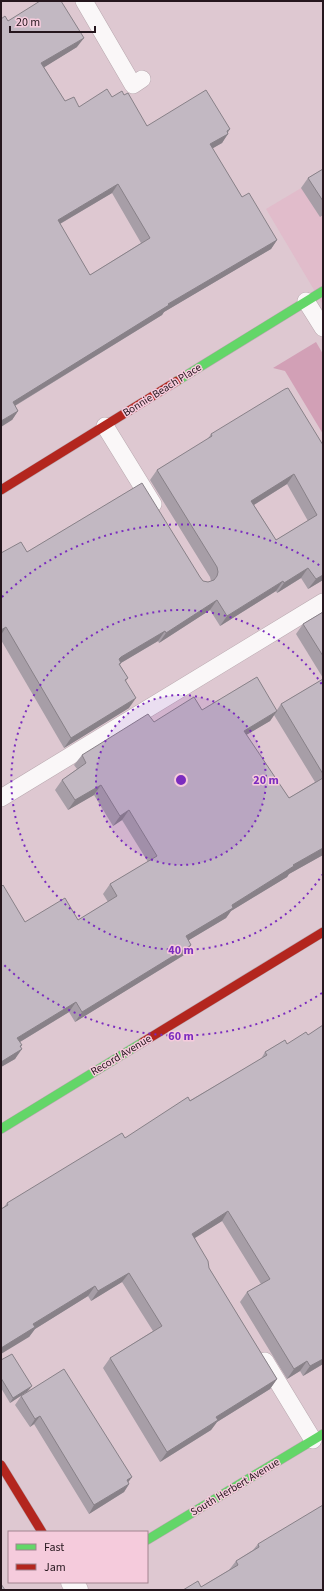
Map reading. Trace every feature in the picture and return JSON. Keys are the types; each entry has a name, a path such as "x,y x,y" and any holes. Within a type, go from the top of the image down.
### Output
{"street":[{"name":"Bonnie Beach Place","path":"1,490 323,291"},
{"name":"Record Avenue","path":"1,1129 323,932"},
{"name":"South Herbert Avenue","path":"148,1539 318,1437"},
{"path":"1,1465 41,1531"}],"lane":[{"path":"84,1 133,85 142,79"},
{"path":"306,301 323,328"},
{"path":"105,426 160,514"},
{"path":"1,798 323,602"},
{"path":"256,1346 318,1437"}],"shaded area":[{"path":"323,175 323,305 266,209"},
{"path":"316,342 323,354 323,434 285,371 273,368"}],"building":[{"path":"40,1 61,1 84,38 41,63 65,101 74,97 79,107 107,89 112,97 122,91 124,95 128,93 147,126 206,90 230,129 227,131 228,134 210,144 242,197 249,193 277,240 168,304 169,305 13,402 18,411 1,421 1,19 5,16 8,21","holes":["118,184 150,238 90,275 58,220"]},
{"path":"323,169 323,201 308,178"},
{"path":"288,388 323,445 323,575 316,579 308,568 284,583 283,581 227,616 217,600 166,633 165,631 121,657 119,659 121,663 119,664 128,678 125,680 136,698 71,738 6,627 1,630 1,553 21,542 27,552 142,483 200,577 203,581 208,582 214,580 218,572 217,567 157,470 212,436 211,434","holes":["294,474 317,515 276,540 251,501"]},
{"path":"323,612 323,656 303,624"},
{"path":"257,677 277,711 244,731 289,798 323,778 323,848 293,865 294,866 232,905 233,908 186,936 191,945 82,1012 76,1002 17,1038 22,1045 20,1046 22,1049 1,1062 1,887 3,885 25,922 65,898 78,920 117,896 110,884 157,856 129,810 120,816 101,785 75,800 62,780 86,763 82,755 148,714 154,722 194,697 202,710"},
{"path":"323,679 323,774 281,704"},
{"path":"323,1025 323,1359 310,1366 307,1361 294,1369 247,1292 270,1279 228,1211 192,1234 208,1261 209,1268 277,1379 216,1417 218,1420 167,1452 110,1358 162,1326 129,1273 98,1291 95,1286 33,1324 35,1327 1,1348 1,1209 8,1205 7,1203 122,1133 125,1138 188,1097 190,1101 267,1055 265,1052 285,1040 287,1044 306,1032 308,1035"},
{"path":"12,1354 32,1386 13,1398 1,1378 1,1360"},
{"path":"64,1369 132,1477 127,1480 129,1484 94,1505 40,1416 35,1419 21,1396"},
{"path":"323,1505 323,1590 183,1590 198,1581 201,1587 238,1565 236,1561 259,1547 258,1544"},
{"path":"1,1584 5,1590 1,1590"}],"traffic: fast":[{"path":"177,381 323,291"},
{"path":"1,1129 143,1042"},
{"path":"148,1539 323,1434"}],"traffic: jam":[{"path":"1,490 177,381"},
{"path":"143,1042 323,932"},
{"path":"1,1465 41,1531"}]}
